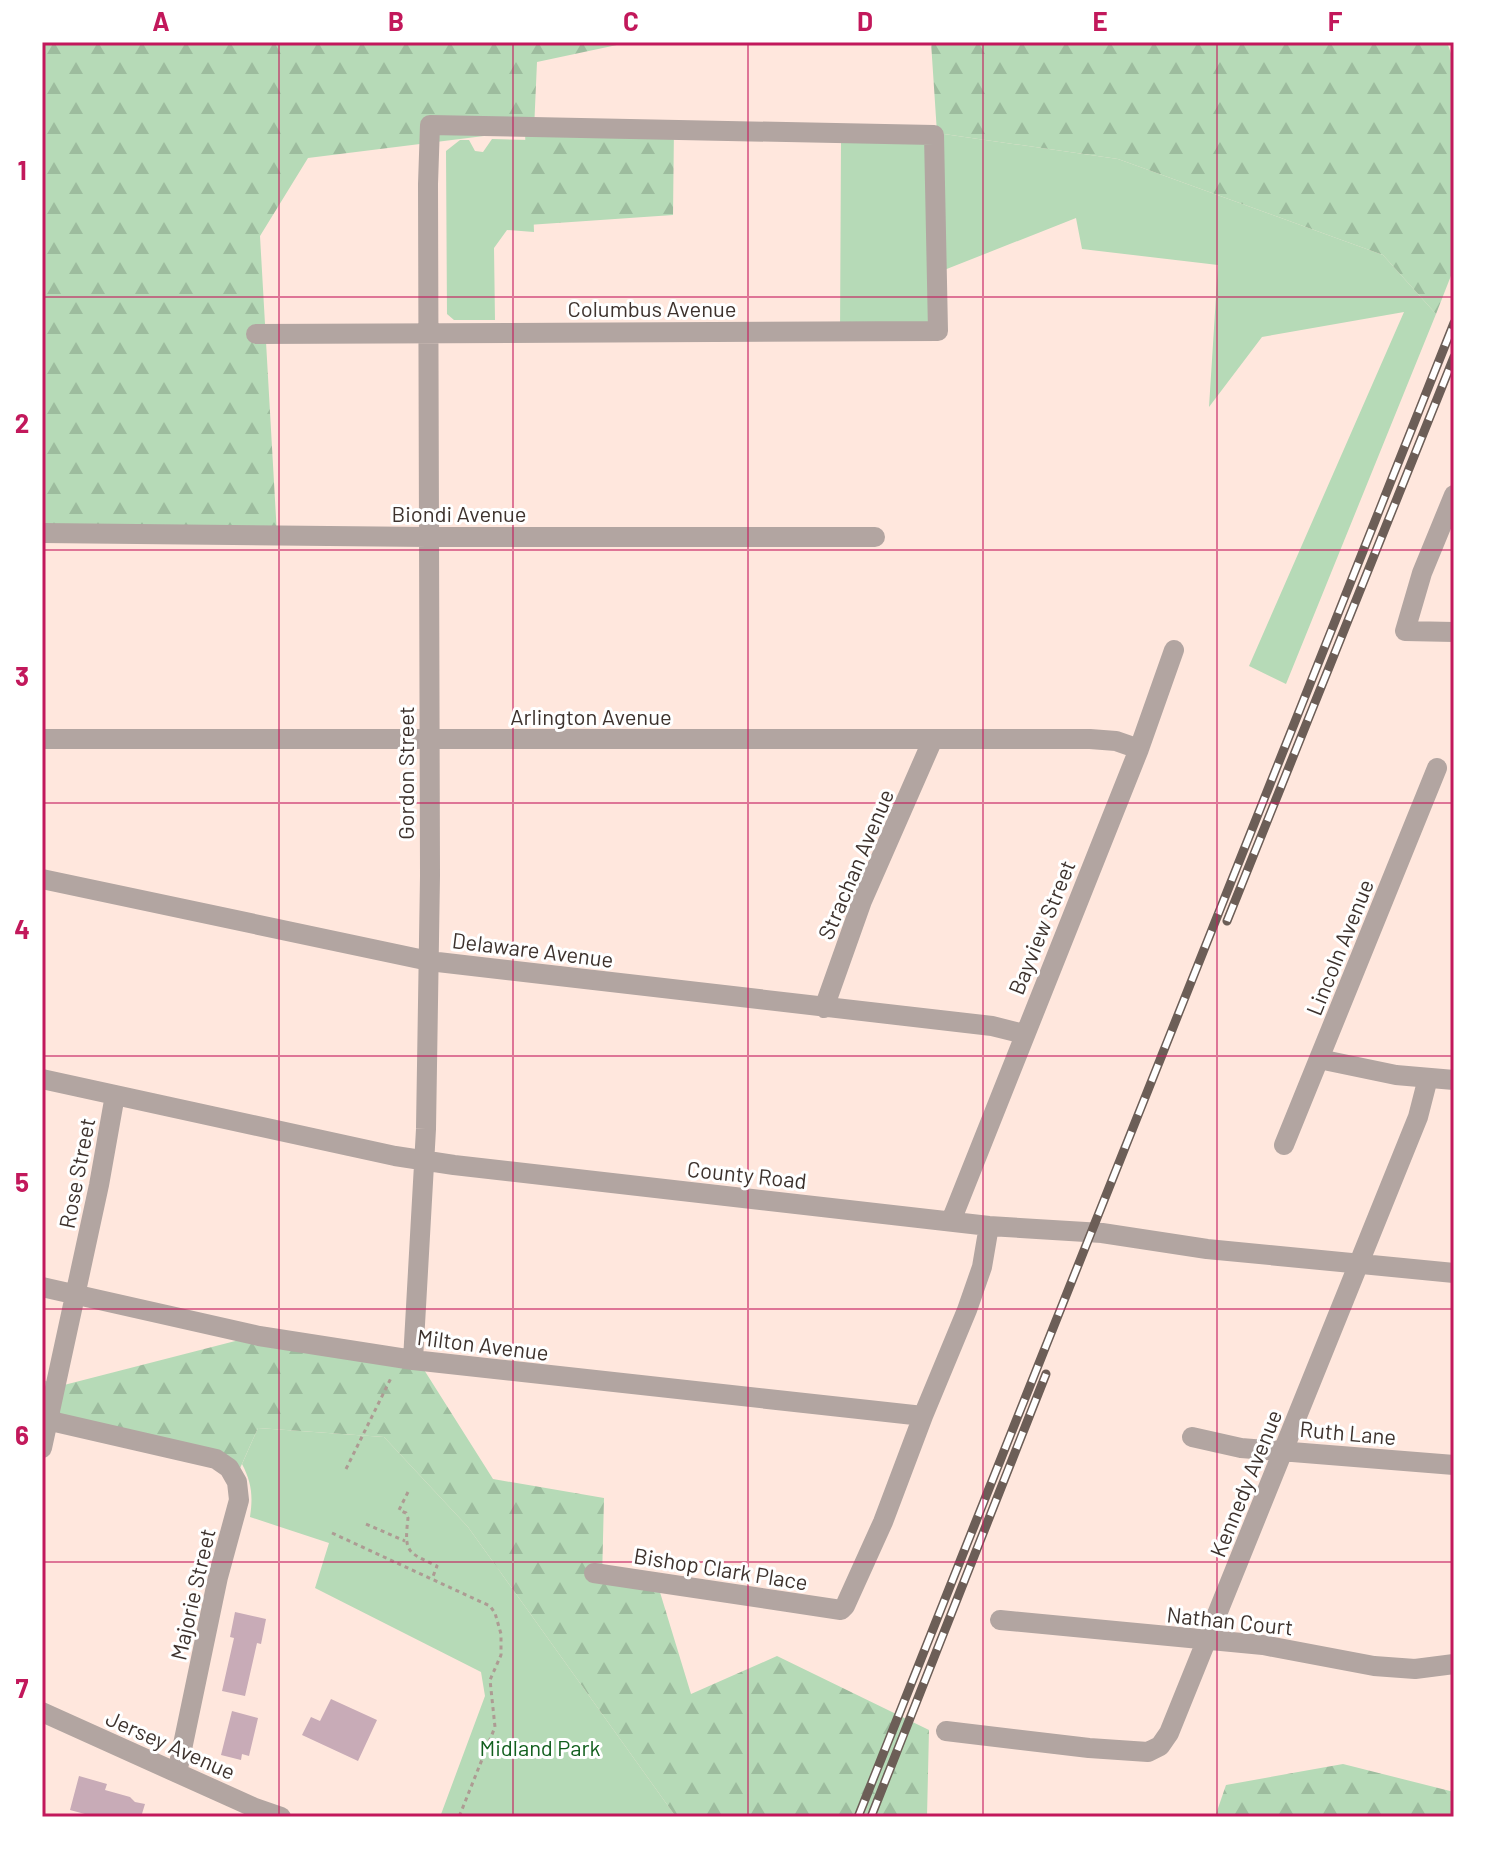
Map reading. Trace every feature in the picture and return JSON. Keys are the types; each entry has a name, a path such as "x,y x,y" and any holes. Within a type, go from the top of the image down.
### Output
{"street":[{"name":"Gordon Street","path":"413,1360 424,1160 429,961 430,125 934,135 936,221"},
{"name":"Columbus Avenue","path":"256,334 938,331 936,221"},
{"path":"1454,495 1422,573 1405,631 1454,632"},
{"name":"Biondi Avenue","path":"42,533 875,537"},
{"name":"Bayview Street","path":"951,1221 1139,749 1174,650"},
{"name":"Arlington Avenue","path":"42,739 1090,739 1116,741 1139,749"},
{"name":"Strachan Avenue","path":"824,1008 862,901 933,739"},
{"name":"Lincoln Avenue","path":"1284,1145 1437,768"},
{"name":"Delaware Avenue","path":"42,879 429,961 992,1026 1024,1034"},
{"path":"1319,1059 1378,1071 1454,1080"},
{"name":"Kennedy Avenue","path":"946,1731 1089,1748 1155,1751 1169,1733 1418,1117 1428,1078"},
{"name":"County Road","path":"42,1079 424,1160 989,1226 1102,1233 1207,1249 1454,1273"},
{"name":"Rose Street","path":"42,1448 45,1419 76,1295 115,1095"},
{"path":"923,1416 982,1267 989,1226"},
{"name":"Milton Avenue","path":"42,1287 259,1336 413,1360 923,1416"},
{"name":"Bishop Clark Place","path":"594,1573 841,1610 883,1522 923,1416"},
{"name":"Majorie Street","path":"45,1419 216,1459 229,1468 237,1482 239,1500 218,1577 177,1773"},
{"name":"Ruth Lane","path":"1192,1437 1241,1448 1454,1465"},
{"name":"Nathan Court","path":"1000,1620 1263,1645 1374,1666 1415,1669 1454,1664"},
{"name":"Jersey Avenue","path":"42,1712 281,1817"}],"path":[{"path":"346,1469 383,1396"},
{"path":"408,1492 399,1510 406,1513 408,1518 405,1541 410,1553 437,1566"},
{"path":"366,1524 405,1541"},
{"path":"332,1533 490,1606 495,1613 501,1634 501,1655 490,1680 495,1727 459,1817"},
{"path":"432,1579 441,1560"}],"green space":[{"path":"42,42 631,42 537,62 534,130 674,127 673,215 528,225 525,131 308,158 260,236 277,535 42,534"},
{"path":"931,42 1447,42 1454,62 1454,268 1436,314 1383,255 1118,159 937,133"},
{"path":"937,133 1118,159 1383,255 1436,314 1286,684 1249,666 1404,312 1262,337 1209,407 1218,265 1082,249 1076,218 934,274 933,338 840,337 841,139"},
{"path":"492,139 531,140 534,232 507,230 494,248 495,320 454,320 447,314 446,151 460,140 469,140 475,151 483,152"},
{"path":"247,1338 421,1365 493,1479 604,1498 602,1580 659,1589 691,1694 777,1656 929,1730 927,1817 676,1817 468,1527 384,1437 258,1428 237,1475 201,1461 42,1428 42,1380 64,1385"},
{"name":"Midland Park","path":"258,1428 384,1437 468,1527 676,1817 440,1817 485,1696 481,1672 315,1588 329,1543 250,1517 251,1490 242,1464"},
{"path":"1343,1764 1454,1792 1454,1817 1215,1817 1226,1785"}],"building":[{"path":"235,1612 266,1619 245,1696 222,1691 234,1638 230,1637"},
{"path":"331,1699 377,1720 358,1761 302,1735 311,1717 320,1721"},
{"path":"232,1711 258,1718 249,1756 242,1754 241,1760 221,1755"},
{"path":"79,1776 107,1784 105,1790 145,1804 141,1817 96,1817 70,1810"}],"railway":[{"path":"858,1817 1454,323"},
{"path":"1227,921 1454,357"},
{"path":"871,1817 1046,1374"}]}
